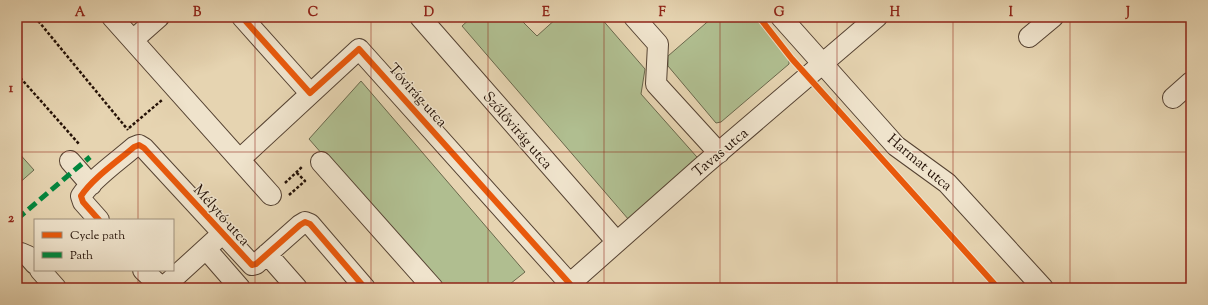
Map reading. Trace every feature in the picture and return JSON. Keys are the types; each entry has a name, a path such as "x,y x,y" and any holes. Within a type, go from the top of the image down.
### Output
{"street":[{"path":"112,17 240,159 280,195"},
{"path":"133,40 159,17"},
{"path":"242,17 310,94"},
{"name":"Szőlővirág utca","path":"420,17 617,242"},
{"path":"634,17 658,44 656,84 719,153"},
{"name":"Harmat utca","path":"781,17 816,70 896,146 947,183 1043,288"},
{"name":"Tavas utca","path":"568,286 877,17"},
{"path":"1029,37 1053,17"},
{"name":"Tóvirág utca","path":"240,159 359,49 568,286"},
{"path":"1173,98 1191,82"},
{"path":"98,219 83,202 81,196 91,185 134,147 139,145 141,146"},
{"name":"Mélytó utca","path":"141,146 252,265 256,264 300,224 305,222 310,224 365,288"},
{"path":"75,153 91,185"},
{"path":"321,162 432,288"},
{"name":"Mélytó utca","path":"144,271 161,287 167,284 222,234"},
{"path":"206,249 240,288"},
{"path":"17,255 21,253 28,256 34,263"},
{"name":"Mélytó utca","path":"268,254 297,288"},
{"path":"41,271 56,288"}],"path":[{"path":"36,17 141,146"},
{"path":"17,74 75,153"},
{"path":"128,129 156,105"},
{"path":"280,195 296,172 315,156 321,162"},
{"path":"280,195 305,181 296,172"}],"green space":[{"path":"472,17 518,17 537,36 558,17 600,17 645,69 641,94 704,165 635,227 462,26"},
{"path":"713,17 755,17 789,60 789,64 721,122 716,123 668,66 668,56"},
{"path":"361,81 525,272 505,288 439,288 309,139"},
{"path":"17,151 34,170 17,185"}],"marked path":[{"path":"17,219 90,157"}],"cycle path":[{"path":"242,17 310,93 359,49 570,284"},
{"path":"759,17 792,59 998,288"},
{"path":"98,219 83,202 81,196 99,176 134,147 139,145 144,148 252,265 256,264 305,222 310,224 365,288"}]}
